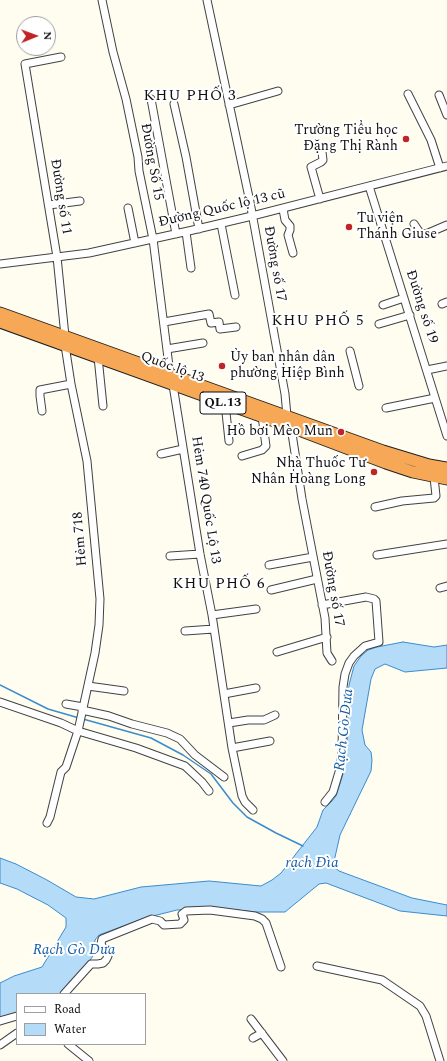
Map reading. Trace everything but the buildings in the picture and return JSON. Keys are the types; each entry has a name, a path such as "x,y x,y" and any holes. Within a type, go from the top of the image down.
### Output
{"highway":[{"name":"Quốc lộ 13","path":"0,313 65,340 289,421 398,456 429,465 447,468"},
{"name":"Quốc lộ 13","path":"0,322 65,340 98,357 172,379 226,403 262,416 289,421 386,463 413,472 447,479"}],"street":[{"name":"Đường Số 15","path":"102,0 137,150 139,171 153,239 172,379"},
{"name":"Đường số 17","path":"207,0 252,216 285,394 312,557 325,618 327,653 332,661"},
{"name":"Đường số 11","path":"61,57 25,64 57,257 65,340"},
{"path":"229,105 278,91"},
{"path":"408,94 444,169"},
{"path":"439,95 447,115"},
{"path":"151,99 176,234"},
{"path":"174,104 186,157 198,229"},
{"path":"320,199 311,167 323,160 322,152"},
{"name":"Đường Quốc lộ 13 cũ","path":"0,264 89,253 221,224 369,186 444,169"},
{"name":"Đường số 19","path":"369,186 447,436"},
{"path":"49,205 80,201"},
{"path":"128,208 135,243"},
{"path":"283,208 285,220 290,226 288,235 293,253"},
{"path":"221,224 235,295"},
{"path":"414,224 420,234 426,234 447,225"},
{"path":"186,232 191,268"},
{"path":"383,305 404,298"},
{"path":"164,322 209,314 211,323 219,322 220,329 236,327"},
{"path":"379,324 410,315"},
{"name":"Hẻm 718","path":"47,823 50,818 61,772 66,767 78,731 95,653 99,625 100,600 88,461 70,384 65,340"},
{"path":"167,349 203,343"},
{"path":"350,351 359,386"},
{"path":"98,357 103,406"},
{"path":"427,370 447,366"},
{"name":"Hẻm 740 Quốc Lộ 13","path":"172,379 200,554 212,615 232,748 239,784 245,802 253,810"},
{"path":"42,411 40,390 70,384"},
{"path":"386,408 436,398"},
{"path":"226,403 229,441"},
{"path":"242,456 262,450 266,446 262,416"},
{"path":"161,454 183,449"},
{"path":"375,508 402,501 434,498 436,496 434,477"},
{"path":"377,554 447,544"},
{"path":"170,556 200,554"},
{"path":"269,565 312,557"},
{"path":"271,590 317,579"},
{"path":"322,605 366,597 374,599 376,601 380,642 365,646 354,656 349,663 345,674 343,687 342,752 339,772 333,792 325,802"},
{"path":"212,615 256,608"},
{"path":"186,631 214,629"},
{"path":"277,652 327,637"},
{"path":"88,686 124,690"},
{"path":"224,694 256,688"},
{"path":"0,702 61,722 78,731 136,748 185,766 209,791"},
{"path":"66,704 132,724 167,732 180,740 195,755 224,776"},
{"path":"229,723 248,720 264,720 275,715"},
{"path":"232,748 270,741"},
{"path":"65,993 92,964 103,963 106,960 108,956 101,944 102,939 152,919 160,921 164,925 180,924 184,920 182,914 186,912 210,910 255,916 262,919 266,923 281,967"},
{"path":"317,966 382,980 420,1006 426,1016 440,1061"},
{"path":"0,1020 16,1016"},
{"path":"251,1019 283,1061"},
{"path":"254,1038 262,1033"},
{"path":"0,1046 16,1034"},
{"path":"69,1045 89,1061"}],"water":[{"path":"403,642 434,647 447,645 447,668 405,672 385,664 375,669 371,679 362,730 365,745 371,752 371,771 340,835 333,866 339,871 412,898 447,905 447,916 400,911 326,883 319,884 285,912 256,912 216,908 177,910 145,918 99,935 95,940 93,956 83,970 60,993 16,993 16,1013 0,1017 0,983 14,976 42,967 66,927 66,918 48,905 17,889 0,883 0,858 16,864 76,897 94,899 141,887 209,881 261,886 272,880 281,873 317,827 323,810 336,796 343,774 347,745 349,685 354,666 361,656 368,650"}],"waterway":[{"path":"0,685 48,709 79,718"},
{"path":"83,719 151,738 183,755 211,774 233,803 247,817 303,846"}],"place":[{"name":"Trường Tiểu học Đặng Thị Rành","path":"406,139"},
{"name":"Tu viện Thánh Giuse","path":"349,227"},
{"name":"Ủy ban nhân dân phường Hiệp Bình","path":"222,366"},
{"name":"Hồ bơi Mèo Mun","path":"341,432"},
{"name":"Nhà Thuốc Tư Nhân Hoàng Long","path":"374,472"}],"district":[{"name":"KHU PHỐ 3","path":"190,97"},
{"name":"KHU PHỐ 5","path":"318,322"},
{"name":"KHU PHỐ 6","path":"219,585"}],"water label":[{"name":"Rạch Gò Dưa","path":"345,730"},
{"name":"rạch Đìa","path":"312,864"},
{"name":"Rạch Gò Dưa","path":"74,951"}]}
